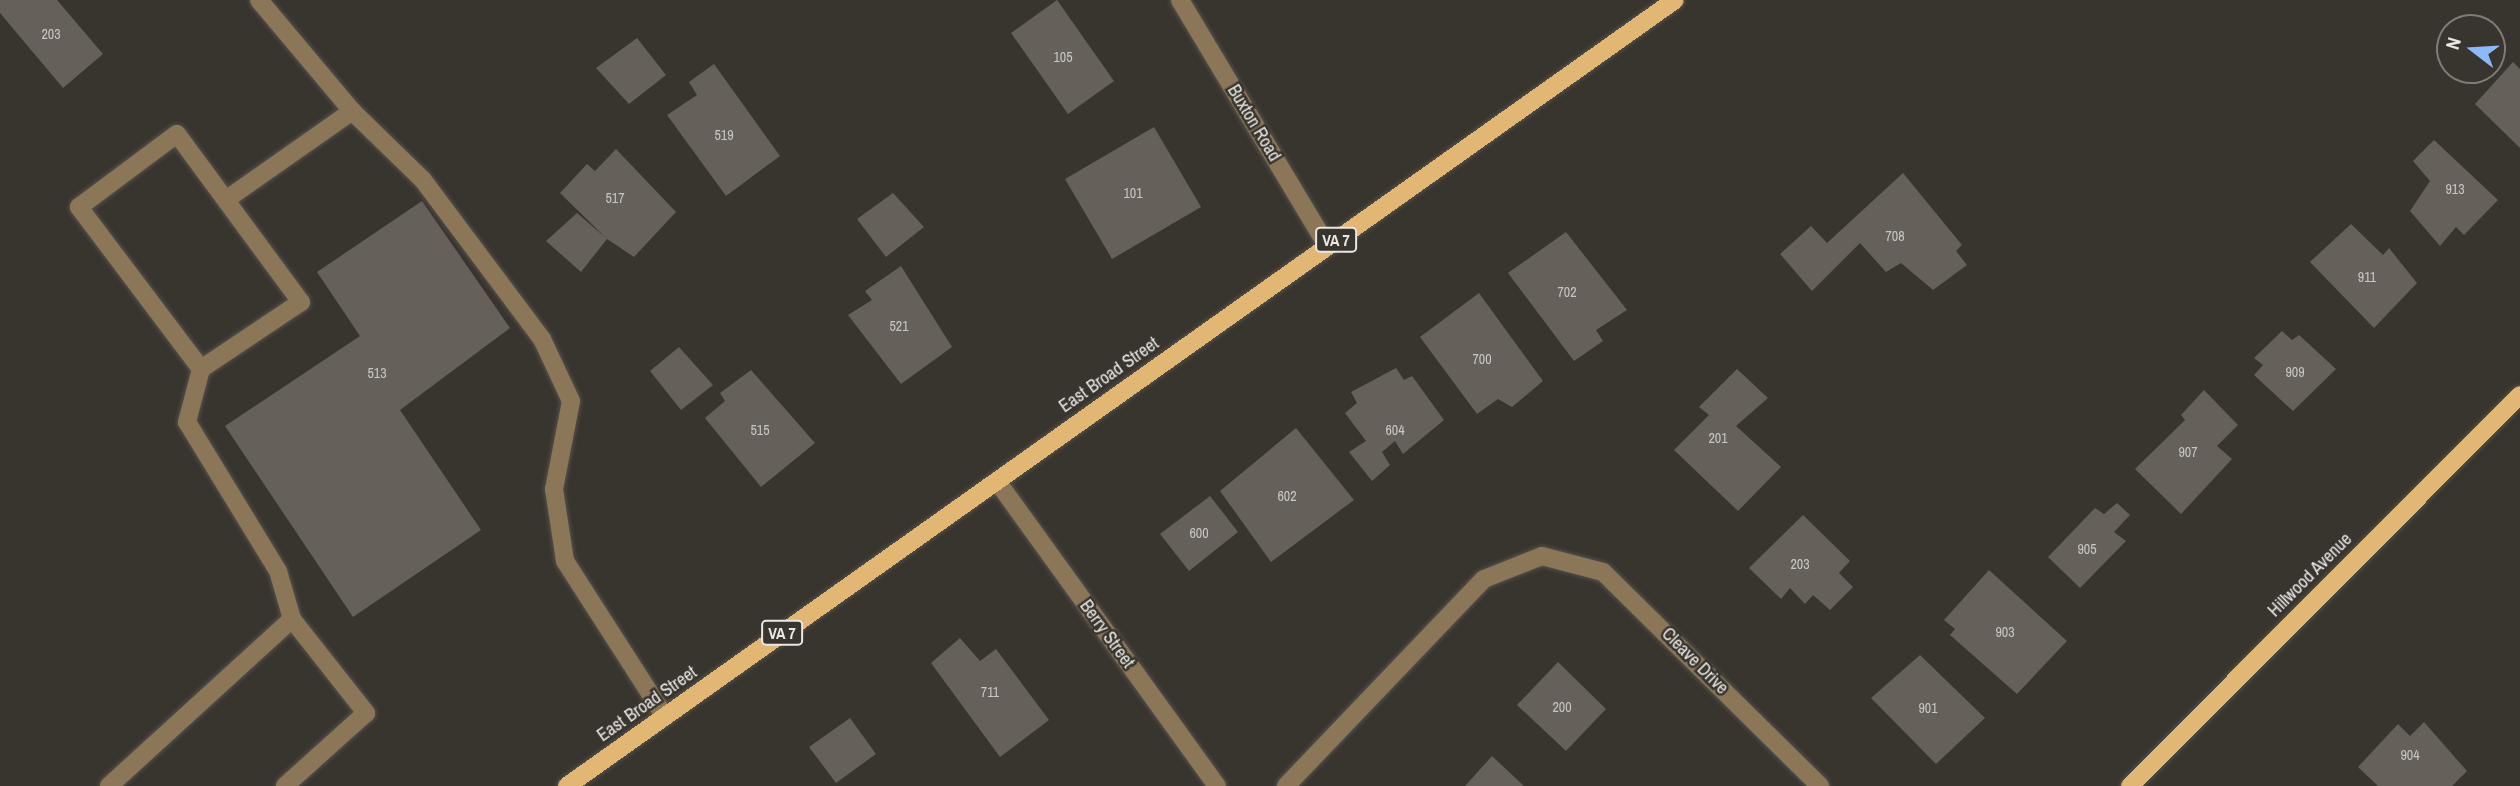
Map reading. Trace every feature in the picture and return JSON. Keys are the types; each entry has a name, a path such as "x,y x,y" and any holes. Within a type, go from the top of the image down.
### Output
{"main road":[{"name":"East Broad Street","path":"568,786 1675,0"},
{"name":"Hillwood Avenue","path":"2130,786 2520,395"}],"street":[{"path":"259,0 352,111 423,180 542,338 571,401 554,489 565,561 665,716"},
{"name":"Buxton Road","path":"1180,0 1327,246"},
{"path":"227,199 352,111"},
{"path":"201,369 79,207 177,134 301,302 201,369 187,422 278,570 292,619 366,713 285,786"},
{"name":"Berry Street","path":"996,481 1217,786"},
{"name":"Cleave Drive","path":"1286,786 1484,579 1511,563 1557,558 1603,572 1820,786"},
{"path":"109,786 292,619"}],"building":[{"path":"0,0 57,0 103,54 63,88 0,13"},
{"path":"1057,0 1114,81 1068,114 1011,33"},
{"path":"637,38 666,75 629,104 596,68"},
{"path":"2513,62 2520,69 2520,148 2475,104 2493,84 2506,84 2506,70"},
{"path":"714,64 780,156 726,196 667,115 697,95 689,82"},
{"path":"1154,127 1201,207 1112,259 1065,179"},
{"path":"2434,140 2498,200 2464,235 2456,227 2440,246 2410,211 2430,181 2413,161"},
{"path":"616,149 676,212 634,257 607,239 581,272 546,241 577,213 606,238 560,193 587,164 595,171"},
{"path":"1903,173 1962,245 1956,251 1967,265 1933,290 1901,263 1886,272 1860,243 1812,291 1780,254 1811,226 1827,243"},
{"path":"893,193 924,227 886,257 857,219"},
{"path":"422,201 510,328 400,410 481,530 353,617 225,426 360,336 317,272"},
{"path":"2351,224 2383,255 2389,248 2417,283 2374,328 2310,262"},
{"path":"1566,232 1627,310 1596,330 1603,341 1574,361 1508,273"},
{"path":"901,266 952,347 901,384 848,315 872,300 865,291"},
{"path":"1479,293 1543,381 1512,407 1498,399 1477,414 1420,337"},
{"path":"2282,331 2292,340 2299,335 2336,369 2293,411 2254,375 2263,365 2254,358"},
{"path":"679,347 713,385 681,410 650,371"},
{"path":"1396,368 1404,380 1412,376 1444,420 1403,454 1395,441 1382,452 1390,465 1372,481 1349,452 1366,441 1345,413 1357,403 1351,392"},
{"path":"1737,369 1768,398 1736,426 1781,467 1738,511 1674,450 1709,415 1699,407"},
{"path":"751,370 815,443 761,487 705,418 725,401 720,393"},
{"path":"2204,390 2238,425 2217,446 2232,459 2181,514 2135,469 2185,420 2181,415"},
{"path":"1296,428 1354,500 1271,562 1220,491"},
{"path":"1210,496 1238,532 1189,571 1160,534"},
{"path":"2117,503 2130,515 2114,532 2126,541 2080,588 2048,557 2095,508 2104,514"},
{"path":"1803,515 1850,561 1839,573 1853,587 1830,610 1813,595 1805,604 1790,588 1781,599 1749,568"},
{"path":"1989,570 2067,641 2017,694 1950,635 1955,629 1944,620"},
{"path":"960,638 980,661 996,649 1049,720 1000,757 931,663"},
{"path":"1920,655 1985,718 1936,764 1871,698"},
{"path":"1558,662 1606,709 1566,751 1517,705"},
{"path":"850,718 876,754 836,783 809,747"},
{"path":"2424,722 2467,771 2452,786 2378,786 2358,767 2398,724 2410,736"},
{"path":"1492,756 1524,786 1465,786"}]}
